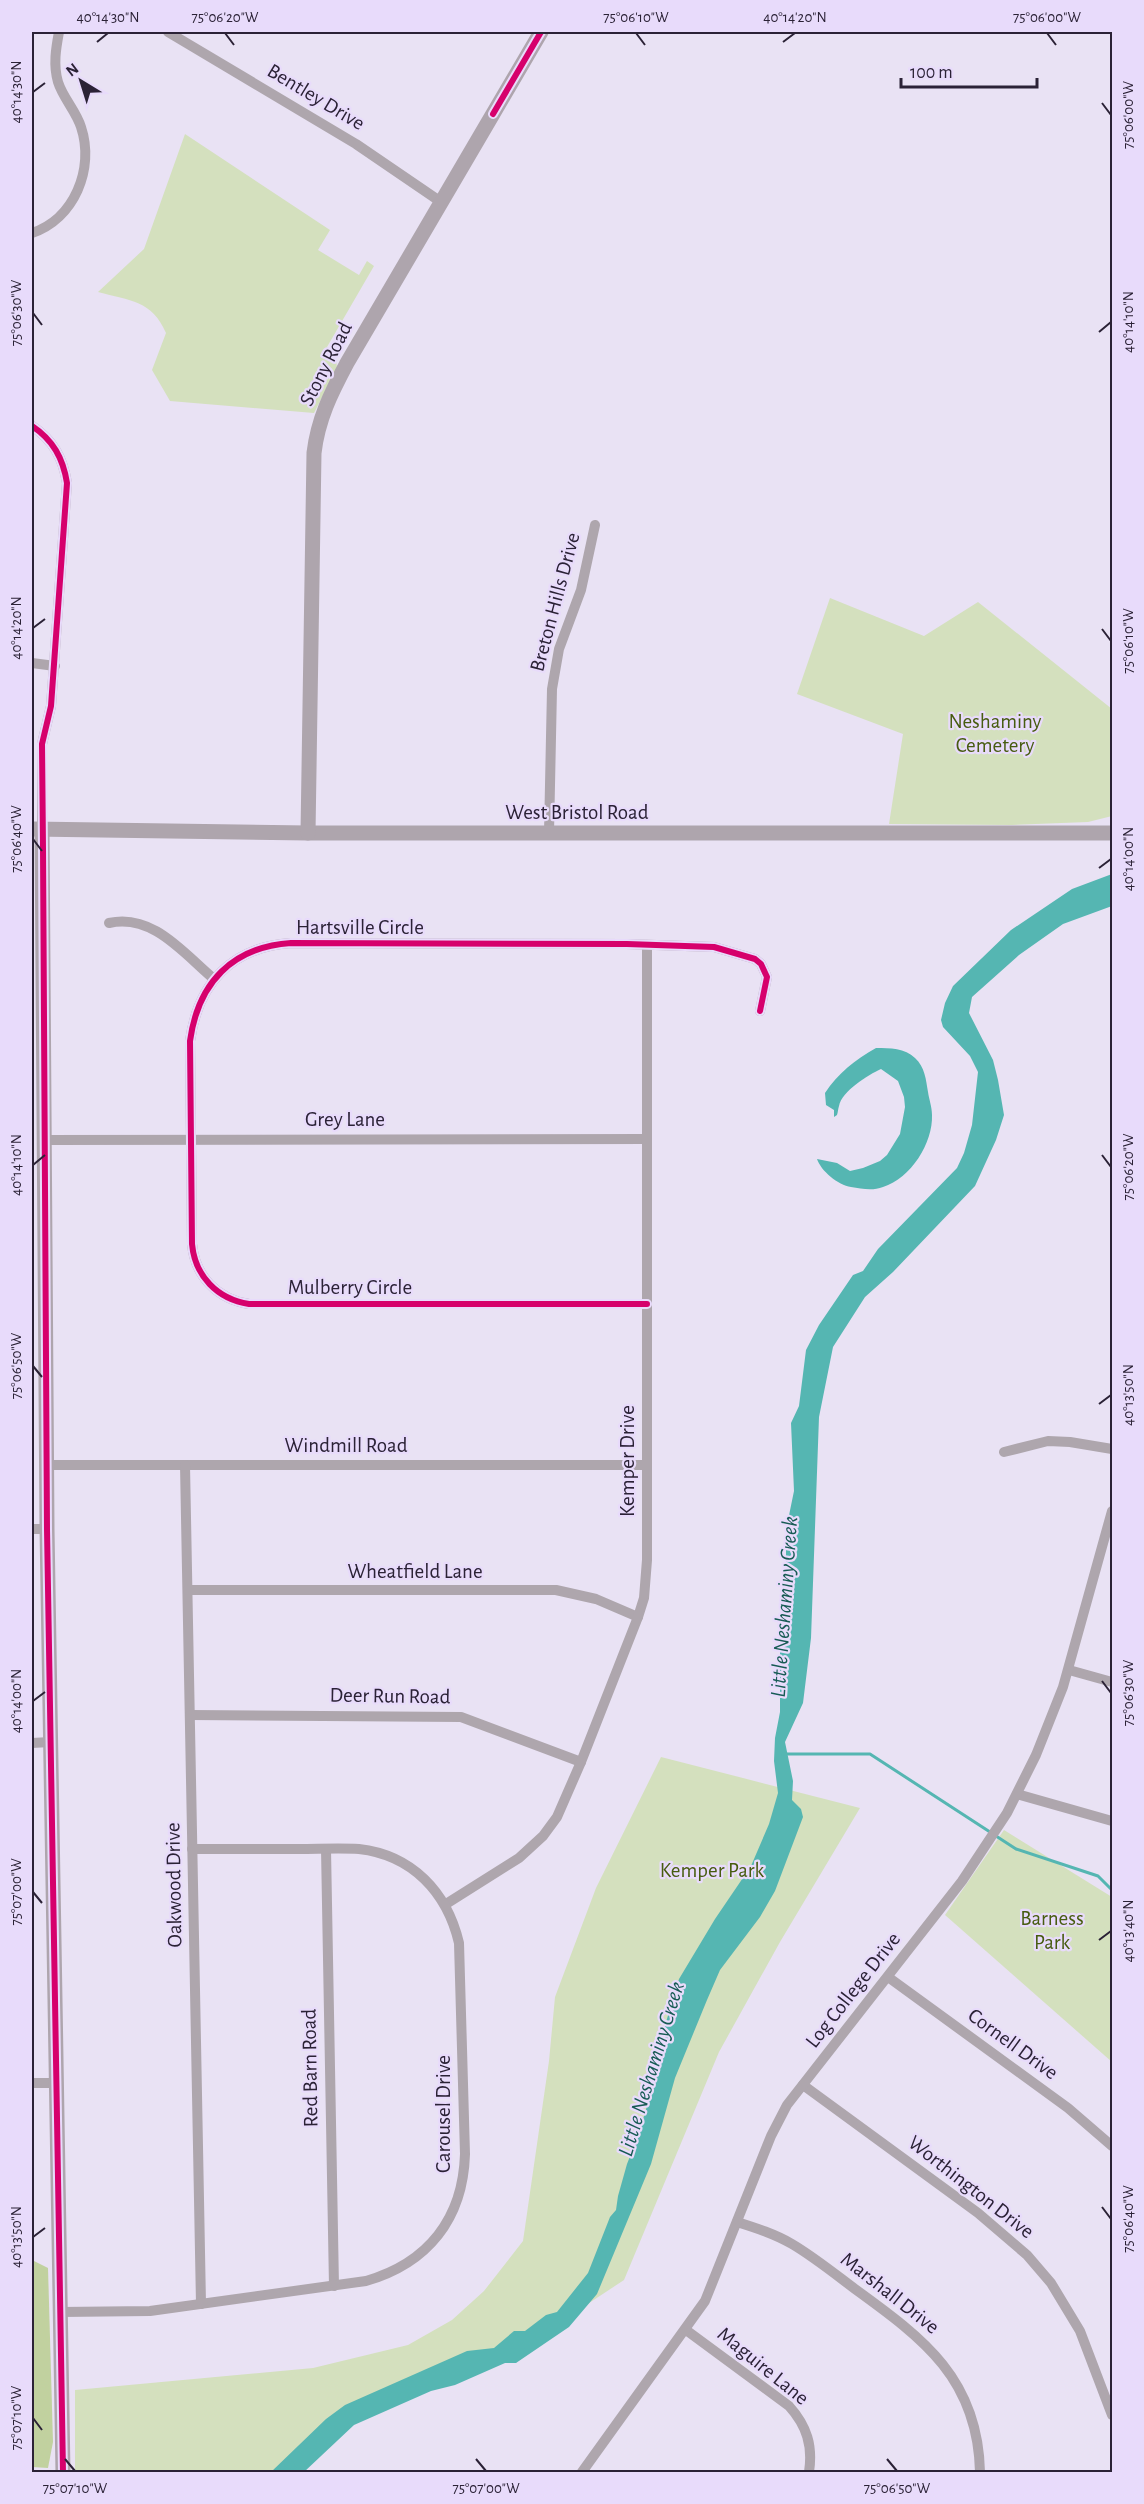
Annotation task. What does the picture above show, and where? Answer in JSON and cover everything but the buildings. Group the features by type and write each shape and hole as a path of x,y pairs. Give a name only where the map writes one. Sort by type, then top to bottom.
{"street":[{"path":"32,233 56,220 71,203 79,188 85,164 81,128 62,91 55,69 59,32"},
{"name":"Bentley Drive","path":"168,32 356,144 441,202"},
{"name":"Stony Road","path":"308,833 314,453 317,428 328,399 541,32"},
{"path":"32,426 57,450 65,468 67,483 55,666 51,706 42,744 37,829 46,1465 39,1529 50,1742 63,2472"},
{"name":"Breton Hills Drive","path":"549,833 554,669 581,590 596,525"},
{"path":"32,663 55,666"},
{"name":"West Bristol Road","path":"37,829 308,833 1113,833"},
{"path":"109,923 127,921 148,925 214,979"},
{"name":"Hartsville Circle","path":"191,1139 190,1041 192,1026 203,994 214,979 242,956 278,944 714,947 755,959 761,964 767,977 760,1011"},
{"name":"Kemper Drive","path":"446,1904 504,1869 534,1846 550,1827 563,1806 638,1617 646,1579 647,945"},
{"name":"Mulberry Circle","path":"191,1139 194,1260 210,1286 228,1298 249,1304 647,1304"},
{"name":"Grey Lane","path":"43,1140 647,1139"},
{"path":"1004,1452 1048,1441 1071,1442 1113,1449"},
{"name":"Windmill Road","path":"46,1465 646,1465"},
{"name":"Oakwood Drive","path":"185,1465 201,2304"},
{"name":"Log College Drive","path":"582,2472 705,2301 773,2130 803,2085 963,1881 1017,1794 1048,1727 1069,1670 1110,1533 1113,1511"},
{"name":"Wheatfield Lane","path":"188,1590 556,1590 596,1599 638,1617"},
{"path":"1069,1670 1113,1682"},
{"name":"Deer Run Road","path":"190,1715 461,1717 581,1762"},
{"path":"32,1743 50,1742"},
{"path":"1017,1794 1113,1821"},
{"name":"Carousel Drive","path":"61,2312 150,2310 373,2279 410,2263 422,2253 442,2231 454,2209 462,2187 465,2154 462,1975 459,1943 446,1904 423,1876 390,1857 358,1849 192,1849"},
{"name":"Red Barn Road","path":"326,1849 334,2286"},
{"name":"Cornell Drive","path":"888,1977 1068,2108 1113,2146"},
{"path":"32,2083 57,2083"},
{"name":"Worthington Drive","path":"803,2085 978,2213 1027,2255 1051,2283 1080,2331 1113,2415"},
{"name":"Marshall Drive","path":"737,2222 773,2235 802,2250 908,2327 930,2348 951,2374 965,2402 974,2427 980,2472"},
{"name":"Maguire Lane","path":"686,2330 789,2406 799,2416 809,2440 811,2460 809,2472"}],"green space":[{"path":"185,134 330,230 318,250 359,275 367,261 374,266 327,347 336,359 337,368 314,413 170,401 152,370 166,333 160,322 147,308 139,304 98,292 144,249"},
{"name":"Neshaminy Cemetery","path":"830,598 924,636 978,602 1112,709 1112,816 1088,822 1012,825 889,824 903,734 797,694"},
{"name":"Kemper Park","path":"661,1757 860,1808 780,1942 719,2052 624,2280 521,2348 344,2426 297,2472 75,2472 75,2390 313,2368 408,2345 452,2320 484,2291 523,2241 549,2061 555,1997 596,1888"},
{"name":"Barness Park","path":"1004,1830 1112,1897 1112,2062 945,1915"}],"shaded area":[{"path":"1112,874 1112,906 1063,924 1019,955 972,997 969,1013 993,1060 1004,1115 996,1140 975,1186 893,1272 865,1297 833,1347 819,1417 811,1638 803,1703 785,1742 793,1781 792,1800 801,1809 803,1817 775,1891 760,1917 720,1970 707,2000 675,2078 651,2164 597,2294 569,2327 516,2363 505,2363 455,2385 431,2391 354,2425 304,2472 271,2472 326,2419 345,2405 467,2351 494,2348 514,2331 525,2331 546,2315 557,2312 588,2273 610,2217 616,2210 627,2164 647,2106 651,2072 679,1979 715,1919 751,1866 769,1824 778,1793 774,1761 775,1738 780,1712 780,1647 786,1641 786,1530 794,1491 791,1423 799,1406 806,1350 819,1325 853,1275 863,1271 878,1249 957,1168 964,1153 972,1125 978,1072 970,1056 943,1027 941,1020 945,1003 953,986 1011,930 1072,889"},
{"path":"876,1048 902,1050 918,1062 926,1078 932,1109 931,1126 924,1148 903,1176 879,1188 855,1188 846,1186 826,1173 817,1159 837,1163 850,1171 880,1161 887,1155 900,1134 905,1107 904,1097 898,1081 881,1069 850,1089 841,1100 837,1115 834,1117 834,1110 826,1105 825,1093 841,1073"},
{"path":"32,2260 48,2268 53,2442 48,2468 32,2467"}],"waterway":[{"path":"783,1754 870,1754 990,1832"},
{"path":"996,1836 1016,1849 1098,1876 1112,1890"}],"cycle path":[{"path":"493,114 541,32"},
{"path":"32,426 46,437 56,450 67,483 51,706 42,744 47,1529 63,2472"},
{"path":"647,1304 249,1304 227,1297 203,1276 194,1256 192,1244 190,1041 194,1020 210,986 235,960 270,946 291,943 627,944 714,947 755,959 761,964 767,977 760,1011"}],"water label":[{"name":"Little Neshaminy Creek","path":"784,1607"},
{"name":"Little Neshaminy Creek","path":"651,2069"}]}
